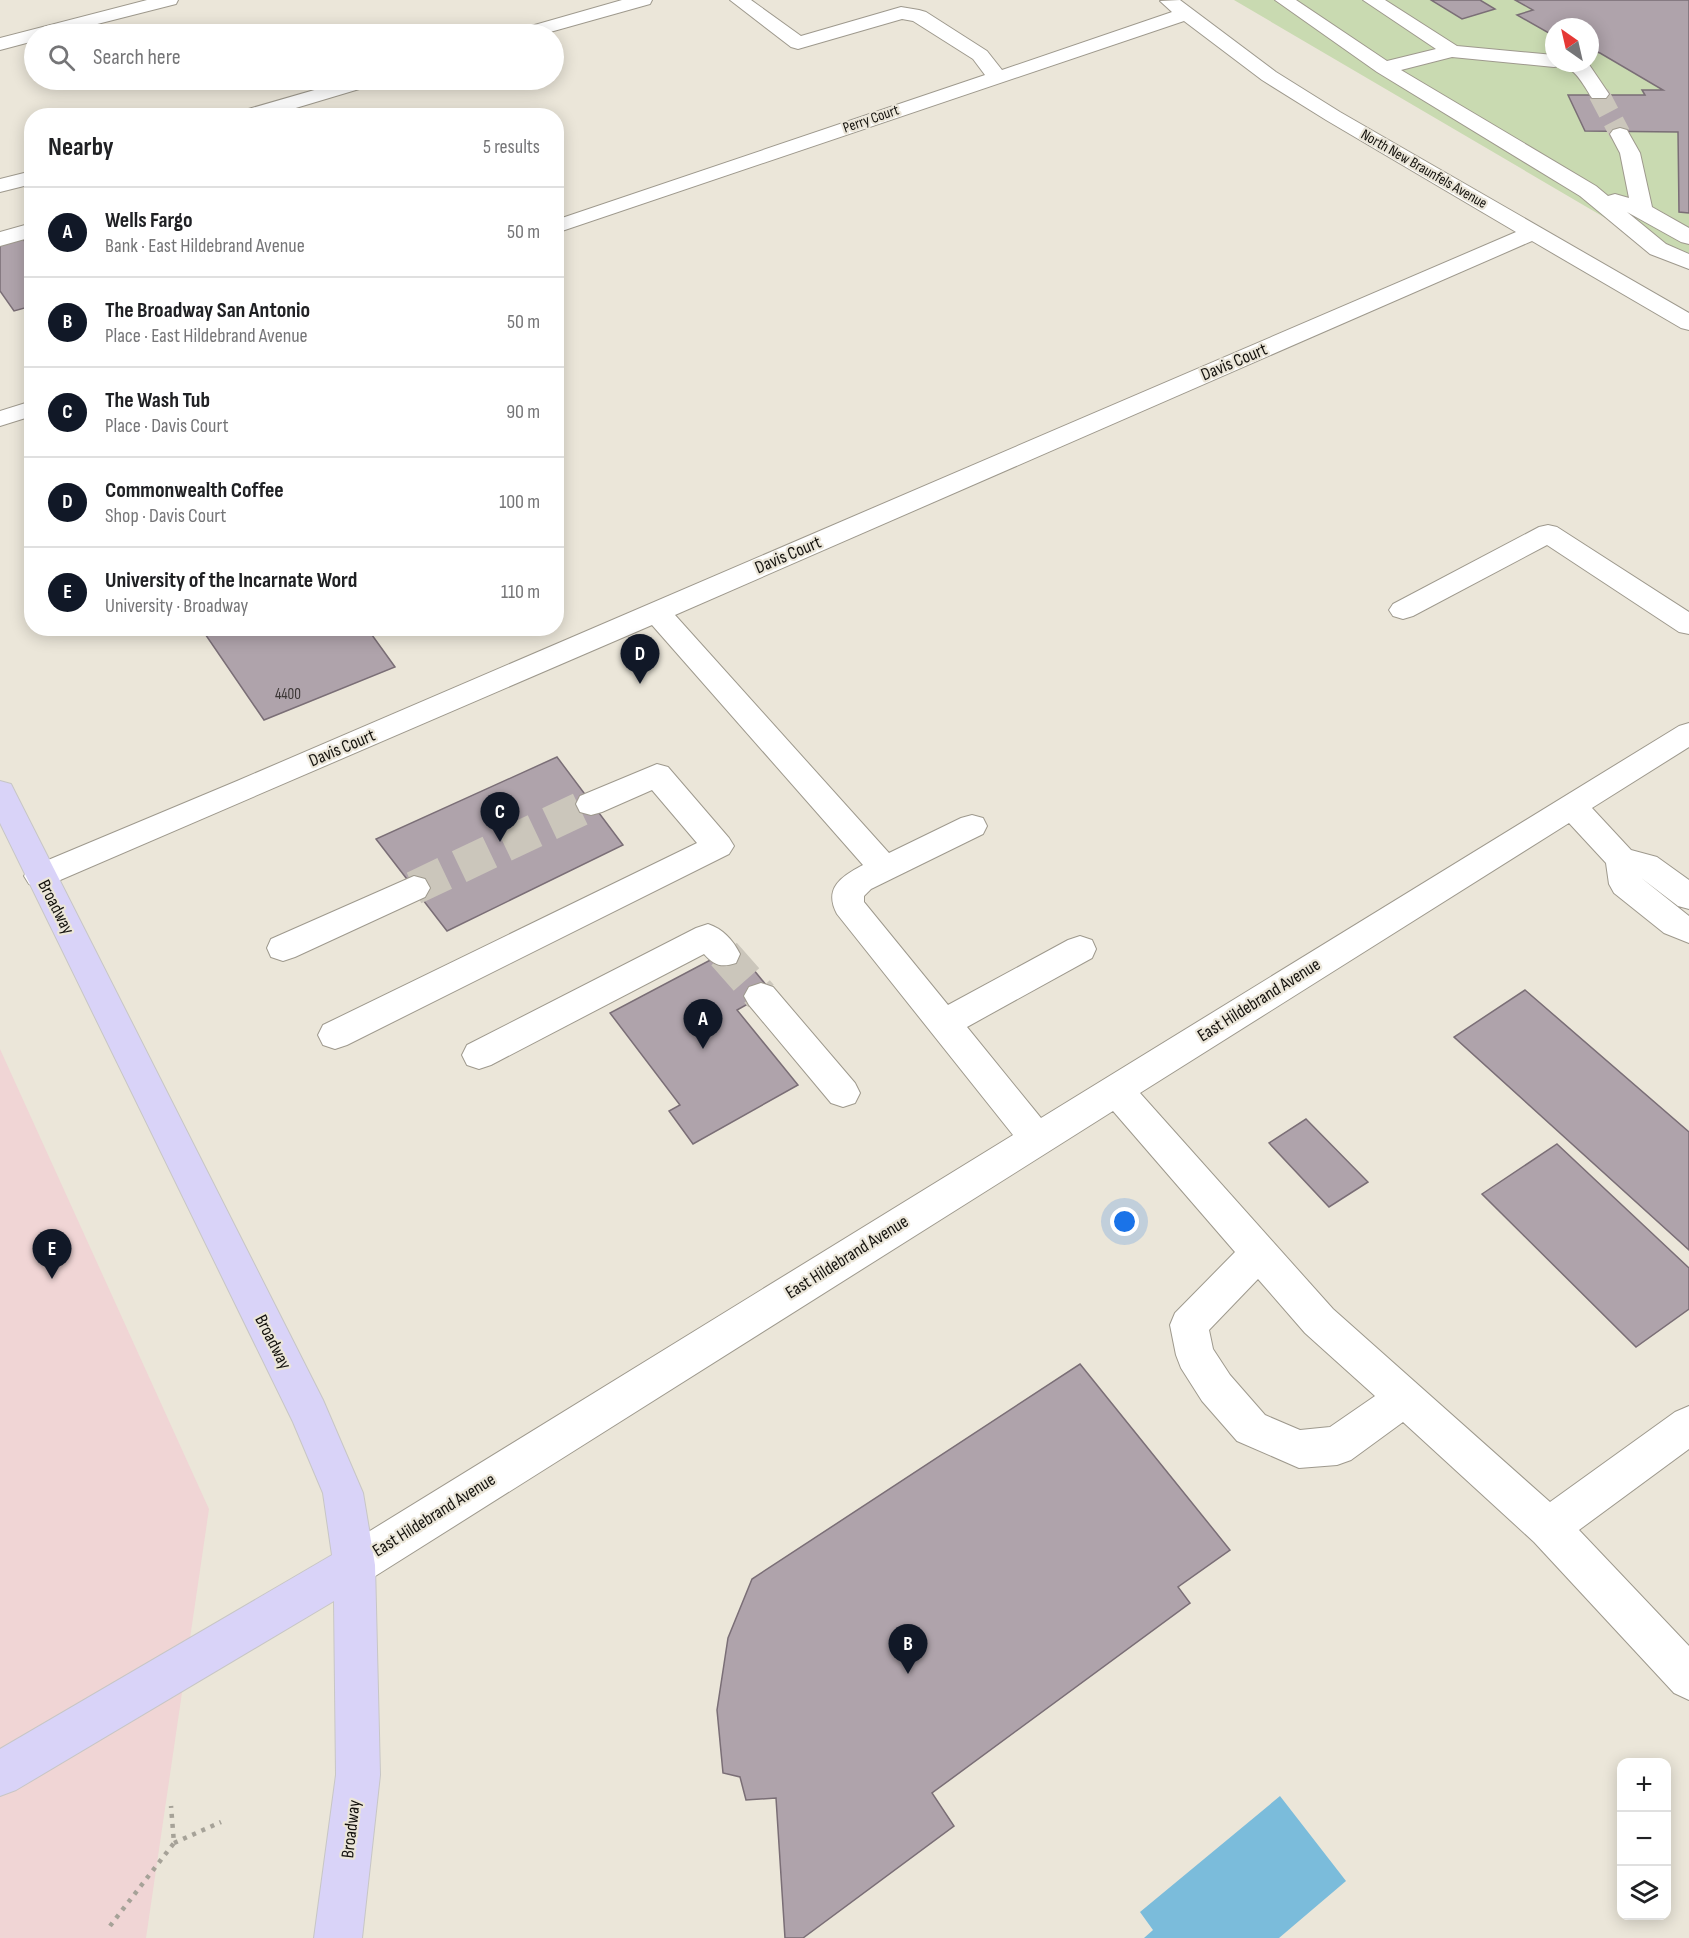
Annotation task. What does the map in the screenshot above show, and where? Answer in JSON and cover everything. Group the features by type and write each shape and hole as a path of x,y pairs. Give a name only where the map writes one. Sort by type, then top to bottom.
{"main road":[{"name":"Broadway","path":"0,792 309,1413 343,1493 354,1565 357,1775 338,1938"},
{"name":"East Hildebrand Avenue","path":"0,1774 354,1565"}],"street":[{"path":"78,24 169,0"},
{"path":"559,24 643,0"},
{"path":"739,0 798,43 901,13 920,16 980,56 997,77"},
{"name":"North New Braunfels Avenue","path":"1168,0 1269,76 1333,116 1689,323"},
{"path":"1284,0 1384,68 1588,191 1658,249 1689,262"},
{"path":"1372,0 1452,51"},
{"name":"Perry Court","path":"564,224 1186,14"},
{"path":"0,44 24,38"},
{"path":"1384,68 1452,51 1545,60"},
{"path":"1584,72 1599,94"},
{"path":"273,108 335,90"},
{"path":"1620,134 1630,153 1642,210"},
{"path":"0,186 24,179"},
{"path":"1588,191 1642,210 1689,237"},
{"path":"0,239 24,232"},
{"name":"Davis Court","path":"40,876 269,780 1534,232"},
{"path":"0,419 24,411"},
{"path":"1403,610 1548,533 1689,625"},
{"path":"656,612 884,868"},
{"name":"East Hildebrand Avenue","path":"354,1565 1689,733"},
{"path":"335,1035 718,846 657,775 591,804"},
{"path":"1571,806 1621,859 1646,865 1689,897"},
{"path":"972,826 860,881 848,892 848,905 1037,1139"},
{"path":"1621,859 1625,884 1676,924 1689,930"},
{"path":"283,948 414,888"},
{"path":"479,1055 708,937 723,954"},
{"path":"943,1024 1080,949"},
{"path":"761,996 843,1093"},
{"path":"1116,1090 1319,1321 1549,1528 1689,1678"},
{"path":"1259,1253 1189,1325 1196,1355 1216,1388 1251,1428 1299,1449 1337,1446 1405,1398"},
{"path":"1549,1528 1689,1425"}],"path":[{"path":"171,1806 174,1843"},
{"path":"110,1926 174,1843 221,1822"}],"shaded area":[{"path":"0,1049 209,1509 146,1938 0,1938"}],"green space":[{"path":"1234,0 1689,0 1689,267"}],"water":[{"path":"1280,1796 1346,1881 1279,1938 1144,1938 1153,1930 1140,1912"}],"building":[{"path":"1431,0 1480,0 1495,9 1462,19"},
{"path":"1515,0 1689,0 1689,213 1679,212 1678,132 1585,131 1568,95 1645,95 1642,90 1663,90 1599,53 1599,18 1545,18 1545,31 1517,15 1533,10"},
{"path":"21,236 24,240 24,308 14,311 0,291 0,242"},
{"path":"206,636 373,636 395,667 264,720"},
{"path":"557,757 623,845 447,931 376,839"},
{"path":"735,947 771,991 737,1010 798,1085 693,1144 669,1111 680,1105 610,1013"},
{"path":"1525,990 1689,1132 1689,1250 1454,1037"},
{"path":"1306,1119 1368,1182 1329,1207 1269,1143"},
{"path":"1557,1144 1689,1268 1689,1309 1636,1347 1482,1194"},
{"path":"1080,1364 1230,1550 1178,1587 1190,1603 932,1793 954,1826 803,1938 785,1938 776,1798 746,1800 740,1777 723,1773 717,1710 728,1638 752,1579"}],"tunnel":[{"path":"1599,94 1620,134"},
{"path":"414,888 591,804"},
{"path":"724,954 761,996"}],"place":[{"name":"Commonwealth Coffee","path":"640,684"},
{"name":"The Wash Tub","path":"500,842"},
{"name":"Wells Fargo","path":"703,1049"},
{"name":"University of the Incarnate Word","path":"52,1279"},
{"name":"The Broadway San Antonio","path":"908,1674"}]}
